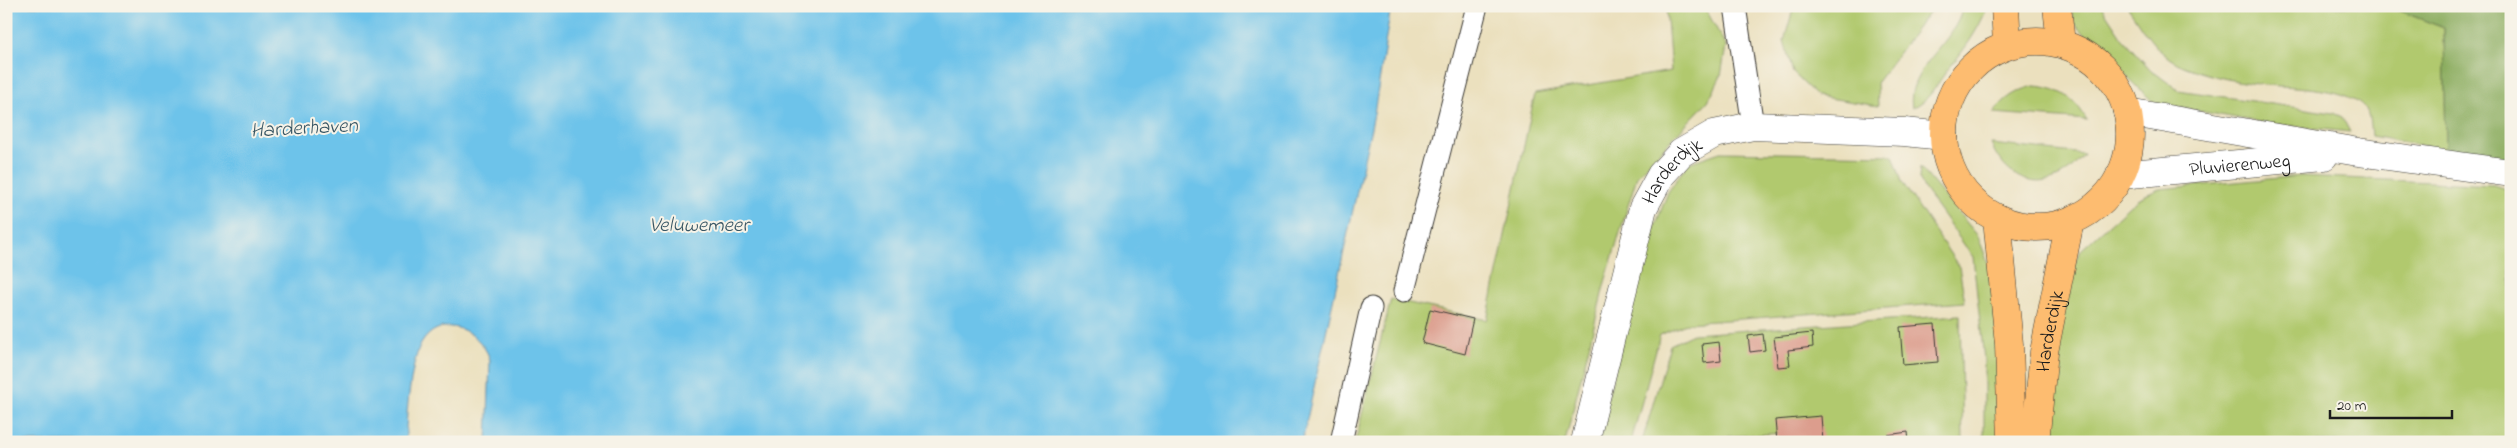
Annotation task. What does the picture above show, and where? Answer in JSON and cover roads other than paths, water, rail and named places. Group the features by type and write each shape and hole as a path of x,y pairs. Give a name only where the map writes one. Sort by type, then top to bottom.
{"main road":[{"path":"2005,6 2007,46"},
{"path":"2057,6 2061,44"},
{"path":"2038,40 2061,44 2080,51 2094,60 2115,83 2127,112 2130,141 2126,159 2120,175 2109,193 2089,210 2070,221 2049,226 2013,224 1982,210 1960,186 1951,172 1944,136 1950,99 1960,81 1974,65 1991,52 2007,46 2038,40"},
{"name":"Harderdijk","path":"1997,218 2009,344 2012,442"},
{"name":"Harderdijk","path":"2035,442 2044,352 2070,221"}],"street":[{"name":"Pluvierenweg","path":"2127,112 2358,152 2511,173"},
{"name":"Harderdijk","path":"1585,442 1643,208 1661,175 1681,153 1714,134 1753,126 1904,132 1944,136"},
{"name":"Pluvierenweg","path":"2120,175 2358,152"}],"lane":[{"path":"1404,291 1477,6"},
{"path":"1735,6 1753,126"},
{"path":"1341,442 1371,308"}],"water":[{"name":"Veluwemeer","path":"6,6 1391,6 1374,114 1302,442 487,442 490,360 486,350 471,334 451,327 431,332 419,349 412,374 406,442 6,442"}],"water label":[{"name":"Harderhaven","path":"304,127"}]}
